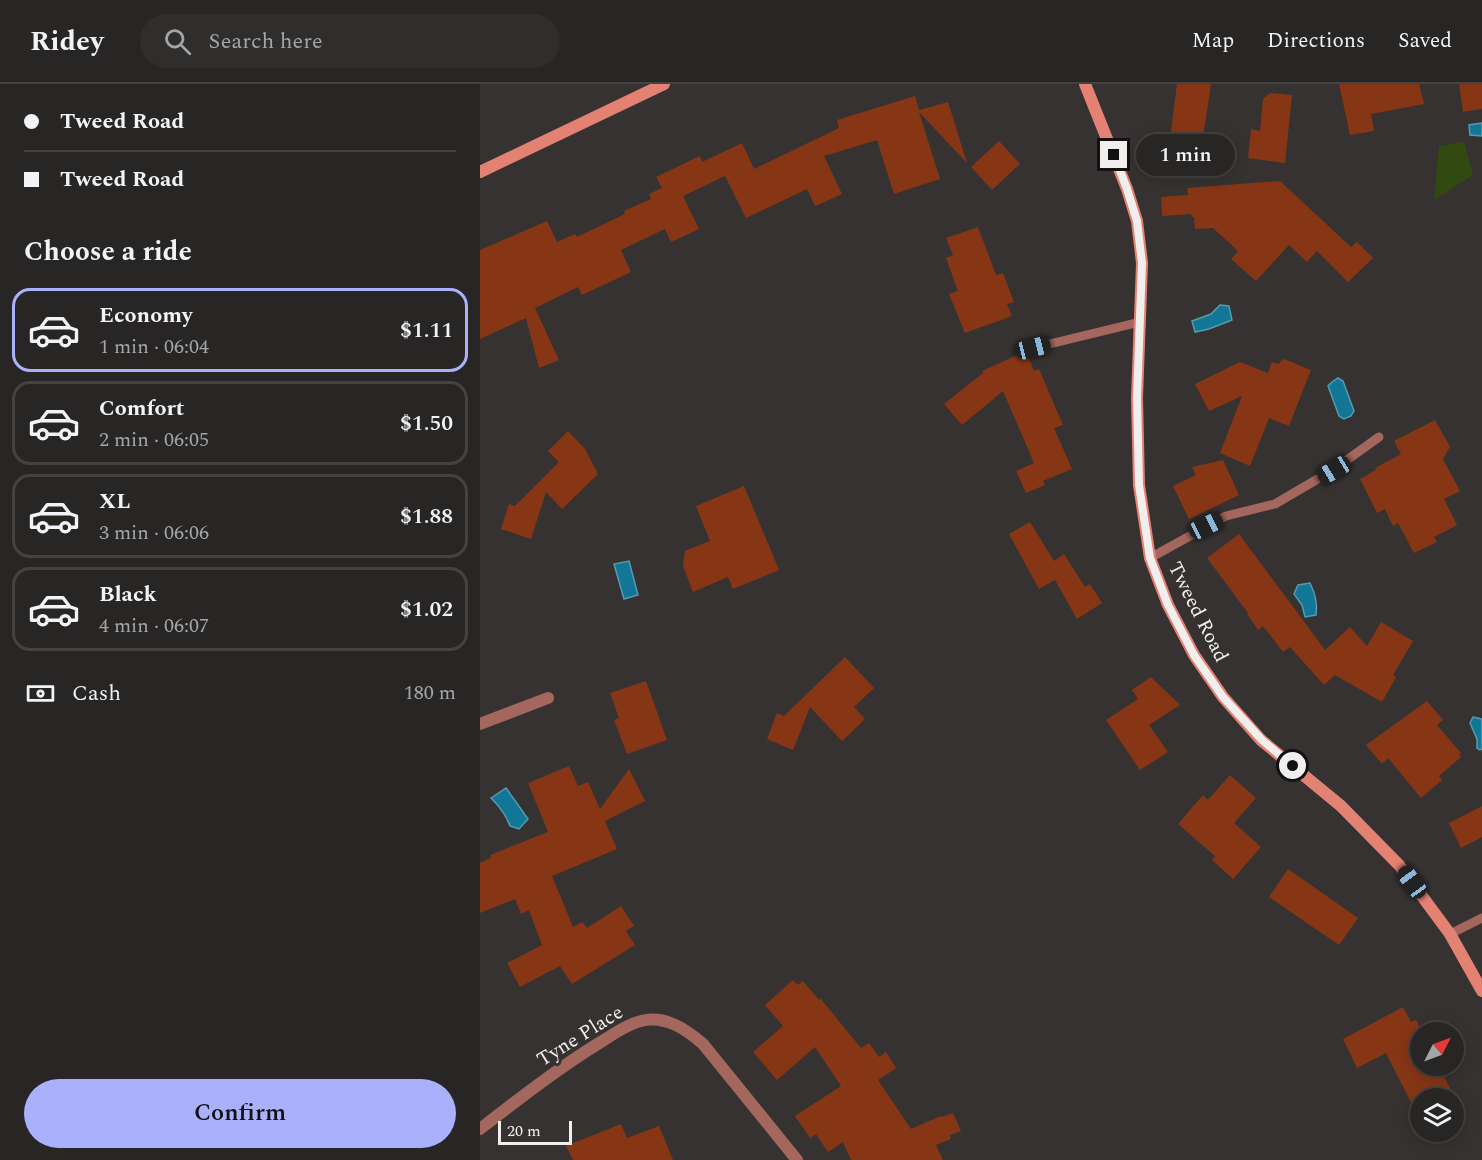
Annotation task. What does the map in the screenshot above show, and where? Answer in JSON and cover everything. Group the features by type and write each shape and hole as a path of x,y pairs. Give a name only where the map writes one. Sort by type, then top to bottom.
{"street":[{"path":"480,171 664,84"},
{"name":"Tweed Road","path":"1085,84 1127,189 1137,221 1142,263 1137,398 1139,485 1150,558 1168,605 1194,655 1223,697 1262,740 1341,806 1399,865 1450,934 1482,991"},
{"path":"480,724 548,698"},
{"name":"Tyne Place","path":"480,1129 588,1049 621,1029 641,1021 667,1021 691,1034 703,1044 797,1160"}],"lane":[{"path":"1033,348 1140,322"},
{"path":"1150,558 1226,516 1275,504 1334,470 1379,436"},
{"path":"1450,934 1482,918"}],"green space":[{"path":"1464,142 1473,175 1434,200 1439,146"}],"water":[{"path":"1482,123 1482,136 1470,135 1469,125"},
{"path":"1220,305 1229,306 1232,320 1195,332 1192,321 1211,314"},
{"path":"1338,378 1343,381 1354,411 1351,416 1344,419 1339,416 1328,386"},
{"path":"629,561 638,595 624,599 614,564"},
{"path":"1310,583 1316,598 1316,615 1305,617 1302,605 1294,594 1298,585"},
{"path":"1473,717 1482,719 1482,749 1480,750 1477,748 1477,739 1470,723"},
{"path":"506,788 528,819 519,829 510,826 502,810 491,798"}],"building":[{"path":"1177,84 1211,84 1201,151 1177,147 1177,140 1170,139"},
{"path":"1339,84 1419,84 1424,104 1371,114 1374,131 1350,135"},
{"path":"1459,84 1482,84 1482,109 1463,112"},
{"path":"1270,93 1292,95 1285,163 1248,158 1251,129 1260,131 1263,99"},
{"path":"915,96 919,110 948,102 967,163 919,112 940,179 894,194 877,140 824,156 842,194 815,206 807,189 746,218 725,176 683,196 699,229 671,242 665,229 621,250 631,272 582,295 578,287 535,308 559,360 539,368 526,318 480,339 480,250 547,221 557,242 575,234 577,237 651,199 649,194 662,188 656,177 700,156 702,162 742,143 754,169 839,128 837,120"},
{"path":"999,141 1020,164 992,190 971,167"},
{"path":"1280,181 1351,247 1357,242 1373,258 1348,282 1317,251 1307,262 1289,245 1256,281 1231,259 1238,251 1213,228 1195,229 1194,217 1191,214 1162,216 1161,197 1188,195 1187,188"},
{"path":"978,227 996,275 1003,273 1014,302 1007,304 1012,316 965,333 949,294 958,291 946,258 953,255 946,238"},
{"path":"1026,351 1034,371 1039,369 1063,425 1054,428 1072,469 1043,481 1045,485 1026,493 1016,471 1034,463 1003,391 962,425 944,404 983,373 982,371"},
{"path":"1284,359 1311,370 1289,426 1269,418 1250,466 1220,453 1242,396 1209,411 1195,384 1240,362 1268,373 1272,362 1278,364"},
{"path":"1435,420 1450,447 1443,459 1460,491 1444,499 1457,525 1434,537 1437,542 1414,553 1398,523 1393,526 1385,509 1377,513 1360,479 1401,454 1394,441"},
{"path":"568,431 585,449 598,474 562,509 546,492 531,539 501,529 509,504 515,506 559,462 548,451"},
{"path":"1223,460 1239,495 1189,519 1173,486 1196,475 1192,467"},
{"path":"744,486 779,570 733,589 728,577 693,592 683,566 685,551 710,541 696,506"},
{"path":"1030,522 1054,561 1064,554 1085,587 1090,584 1102,603 1077,619 1055,580 1039,589 1009,534"},
{"path":"1239,534 1325,650 1350,627 1367,646 1381,622 1413,641 1393,675 1396,677 1382,702 1335,675 1324,685 1290,647 1283,652 1263,626 1258,630 1207,558"},
{"path":"845,657 874,688 854,707 865,719 842,741 810,707 793,750 767,739 777,713 784,716"},
{"path":"1151,677 1180,705 1149,725 1168,752 1140,770 1106,720 1138,699 1132,690"},
{"path":"646,681 667,740 627,754 614,720 619,718 610,693"},
{"path":"1427,701 1443,720 1437,725 1461,753 1459,755 1461,757 1439,776 1442,780 1421,798 1388,758 1382,764 1366,745"},
{"path":"569,766 578,786 588,782 600,809 629,769 645,801 605,821 617,849 552,876 573,927 582,922 587,928 621,906 634,926 626,931 635,945 572,984 560,966 520,987 507,963 542,945 529,910 521,914 515,899 480,913 480,863 491,858 490,855 548,832 528,783"},
{"path":"1230,775 1256,798 1234,823 1261,847 1233,879 1212,860 1215,856 1178,824 1203,795 1208,800"},
{"path":"1482,806 1482,837 1461,848 1449,823"},
{"path":"1288,869 1358,918 1339,945 1269,897"},
{"path":"793,980 798,985 803,981 819,1000 820,998 861,1048 869,1043 879,1057 886,1052 896,1068 878,1080 911,1129 953,1113 961,1131 950,1135 951,1139 936,1145 943,1160 851,1160 843,1142 828,1152 816,1134 810,1138 795,1116 841,1086 815,1047 777,1080 753,1052 783,1026 765,1005"},
{"path":"1403,1007 1411,1022 1410,1076 1444,1076 1450,1088 1410,1088 1410,1100 1386,1053 1357,1068 1343,1039"},
{"path":"621,1124 627,1138 659,1126 673,1160 573,1160 566,1146"}],"route":[{"path":"1114,155 1137,221 1142,263 1137,398 1139,485 1150,558 1168,605 1194,655 1223,697 1262,740 1293,766"}]}
